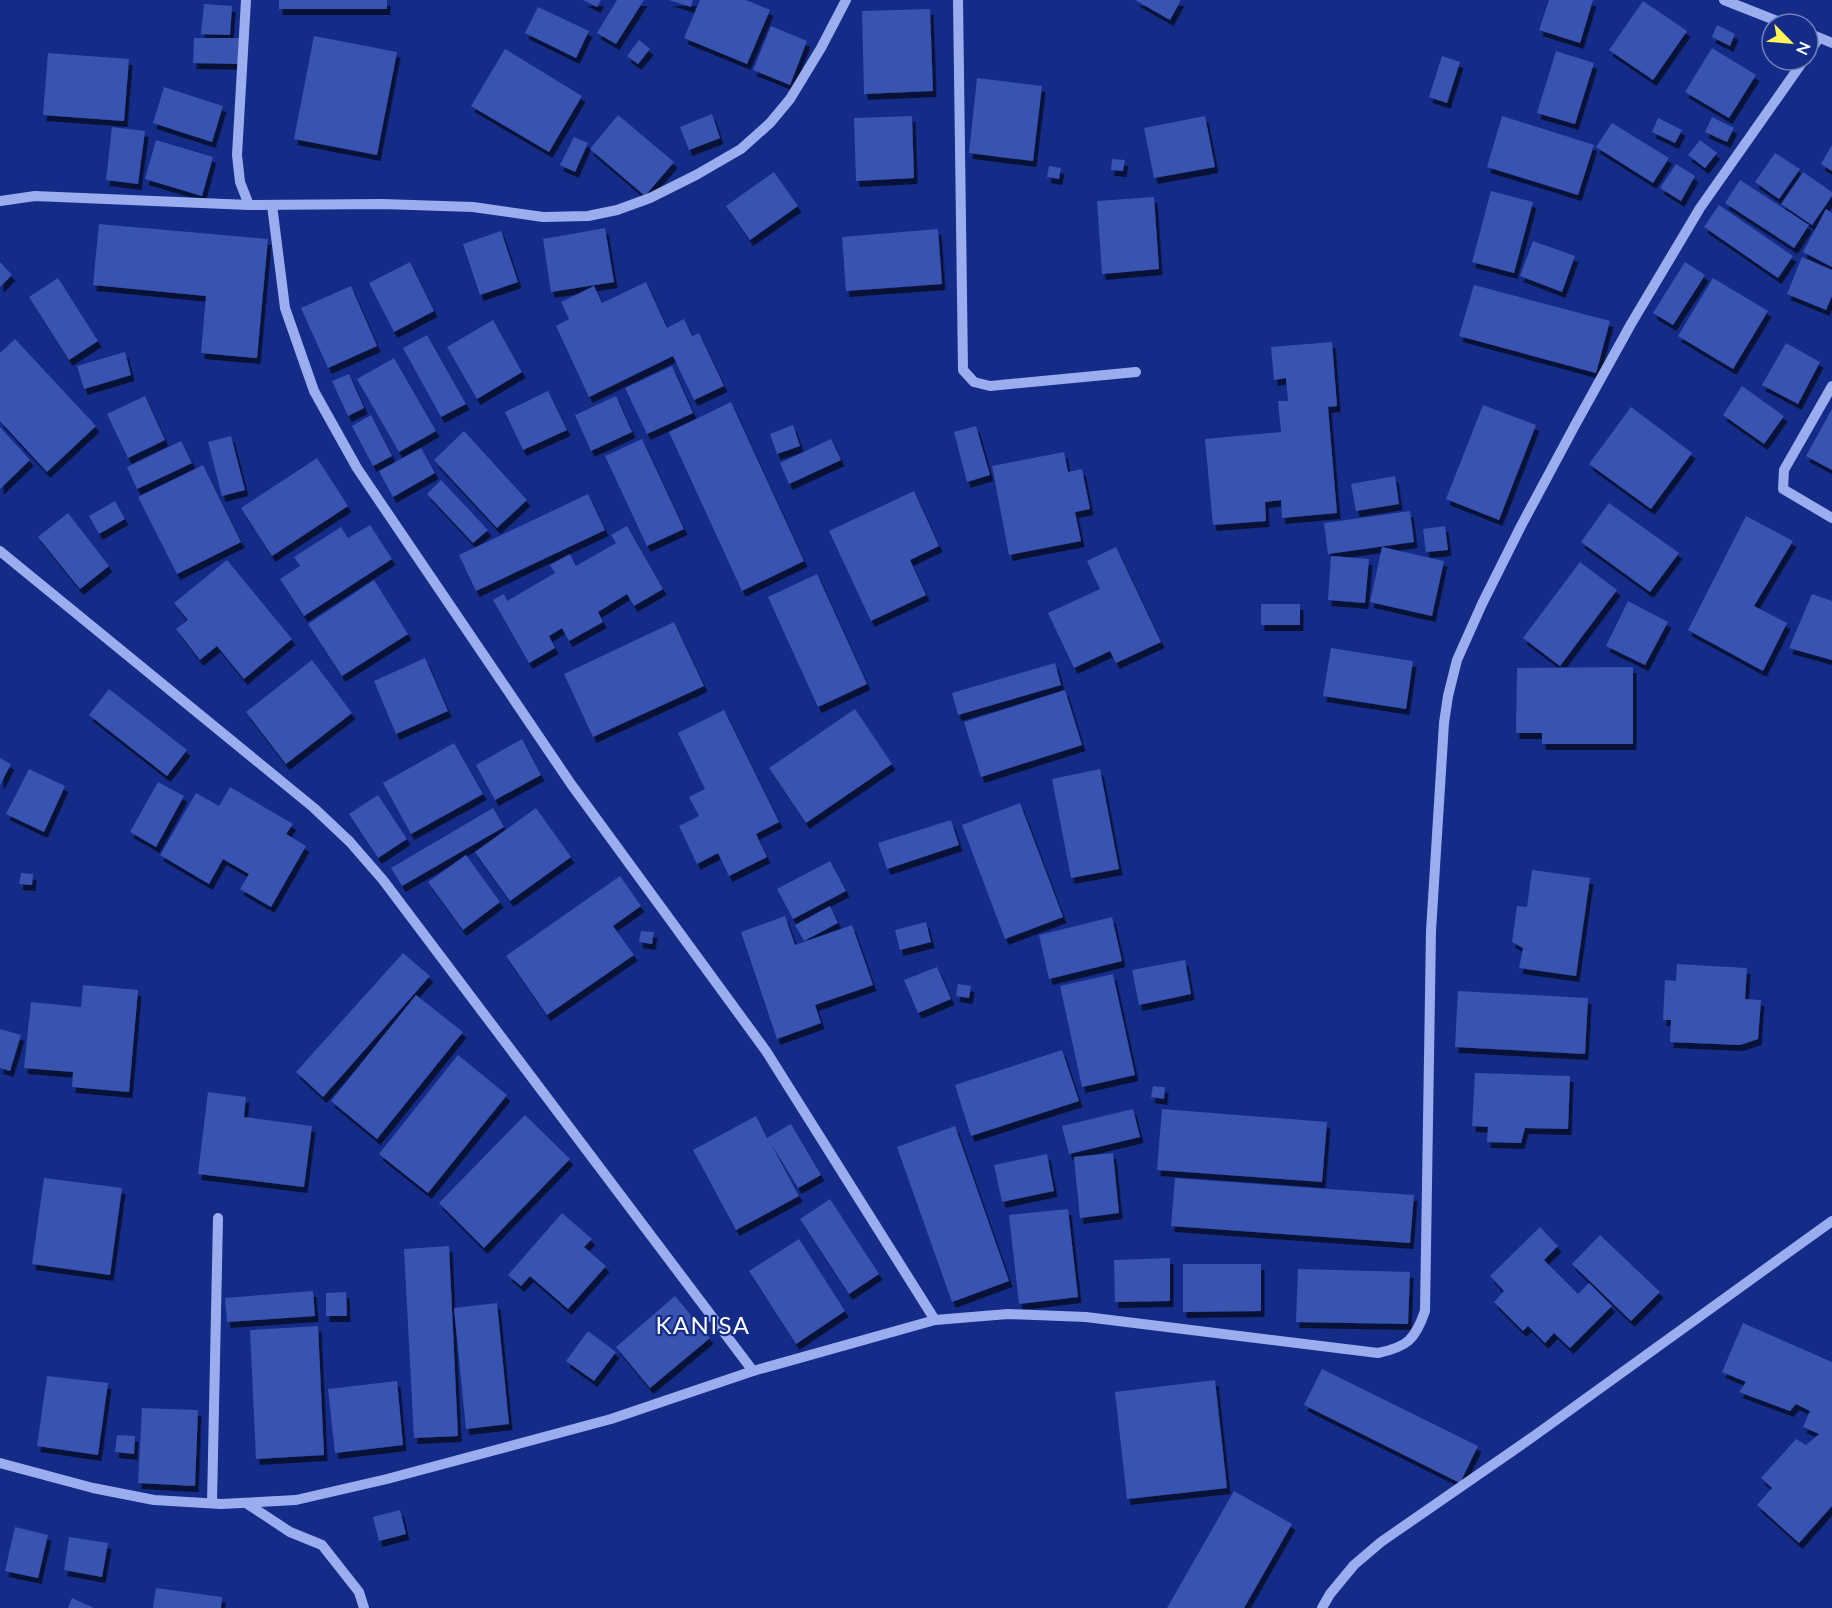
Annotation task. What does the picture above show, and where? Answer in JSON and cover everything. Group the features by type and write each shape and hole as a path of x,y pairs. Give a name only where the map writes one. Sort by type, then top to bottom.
{"street":[{"path":"246,0 237,155 240,182 249,205"},
{"path":"0,201 35,196 249,205 461,206 543,216 588,216 617,210 650,198 741,149 770,123 790,99 821,48 846,0"},
{"path":"958,0 963,370 974,382 990,386 1136,372"},
{"path":"1724,0 1760,14"},
{"path":"0,1463 93,1488 154,1500 246,1503 296,1500 387,1479 611,1419 753,1371 864,1338 935,1320 1008,1314 1086,1317 1378,1353 1397,1350 1409,1341 1419,1329 1425,1311 1431,931 1444,723 1457,660 1521,526 1631,324 1700,208 1796,72"},
{"path":"272,205 285,308 314,391 357,468 571,784 766,1051 935,1320"},
{"path":"1832,386 1784,470 1783,489 1832,518"},
{"path":"0,551 314,808 350,842 383,880 484,1011 753,1371"},
{"path":"212,1503 218,1218"},
{"path":"1322,1608 1353,1565 1381,1542 1534,1436 1832,1221"},
{"path":"246,1503 290,1532 322,1545 359,1592 364,1608"}],"building":[{"path":"279,0 387,0 387,9 279,9"},
{"path":"583,0 601,0 597,7"},
{"path":"617,0 644,0 616,44 597,33"},
{"path":"669,0 693,0 691,7"},
{"path":"700,0 746,0 770,10 747,64 684,38"},
{"path":"1135,0 1181,0 1170,20"},
{"path":"1549,0 1593,0 1580,43 1539,30"},
{"path":"1643,1 1687,31 1653,80 1609,50"},
{"path":"204,4 232,6 230,35 201,34"},
{"path":"538,7 589,31 576,58 525,33"},
{"path":"930,9 933,91 864,94 862,11"},
{"path":"1717,25 1735,34 1730,46 1712,37"},
{"path":"771,26 807,41 790,85 753,70"},
{"path":"314,36 397,52 377,155 294,139"},
{"path":"194,38 239,38 239,64 193,63"},
{"path":"639,40 650,49 638,64 627,56"},
{"path":"1712,48 1756,75 1729,118 1685,92"},
{"path":"505,49 582,96 549,152 471,106"},
{"path":"1556,51 1594,63 1575,124 1537,113"},
{"path":"48,53 129,59 124,121 43,115"},
{"path":"1442,56 1460,62 1447,103 1429,97"},
{"path":"977,78 1042,86 1033,161 969,153"},
{"path":"164,87 223,106 212,142 153,123"},
{"path":"712,114 720,138 689,150 680,127"},
{"path":"618,115 674,162 645,196 590,149"},
{"path":"912,116 914,178 856,181 854,118"},
{"path":"1205,116 1215,167 1154,178 1144,128"},
{"path":"1502,116 1594,145 1578,195 1487,167"},
{"path":"1712,117 1734,128 1727,142 1705,132"},
{"path":"1658,118 1682,130 1675,143 1652,132"},
{"path":"1612,123 1669,158 1653,183 1596,147"},
{"path":"112,127 145,131 138,184 106,180"},
{"path":"574,137 588,143 575,172 560,165"},
{"path":"156,140 213,157 202,196 145,179"},
{"path":"1700,140 1717,153 1705,168 1688,155"},
{"path":"1832,145 1832,171 1821,164"},
{"path":"1775,153 1800,169 1779,199 1755,182"},
{"path":"1112,159 1125,160 1123,171 1111,170"},
{"path":"1676,164 1695,176 1681,201 1660,188"},
{"path":"1049,166 1061,168 1059,179 1047,177"},
{"path":"774,172 798,206 750,240 726,206"},
{"path":"1803,172 1832,192 1832,196 1812,225 1781,204"},
{"path":"1740,180 1809,225 1794,248 1725,203"},
{"path":"1491,191 1533,202 1514,273 1472,262"},
{"path":"1154,197 1159,269 1102,274 1097,201"},
{"path":"1719,205 1793,256 1778,278 1704,227"},
{"path":"1826,209 1832,213 1832,267 1803,252"},
{"path":"99,224 268,239 257,358 201,353 206,296 93,285"},
{"path":"605,228 614,282 551,292 543,239"},
{"path":"938,229 942,284 846,291 842,237"},
{"path":"501,231 518,282 480,295 463,244"},
{"path":"1533,241 1575,256 1562,292 1520,276"},
{"path":"1802,257 1832,270 1832,296 1826,310 1787,294"},
{"path":"0,262 12,275 0,287"},
{"path":"410,262 434,311 394,332 369,283"},
{"path":"1685,262 1705,275 1673,325 1653,313"},
{"path":"58,278 98,341 69,360 29,297"},
{"path":"1713,278 1768,311 1733,369 1678,336"},
{"path":"646,282 667,328 684,319 692,336 699,333 724,386 694,400 673,356 589,397 556,326 569,319 561,302 594,286 602,303"},
{"path":"1474,285 1610,321 1596,373 1459,336"},
{"path":"351,286 377,346 328,368 301,308"},
{"path":"493,320 522,372 477,399 447,347"},
{"path":"427,335 466,404 441,417 403,348"},
{"path":"15,339 96,426 47,472 0,421 0,353"},
{"path":"1332,342 1337,406 1328,407 1337,513 1282,518 1281,500 1265,502 1266,521 1213,525 1205,439 1281,432 1278,401 1288,401 1286,378 1274,380 1271,347"},
{"path":"1786,343 1820,362 1798,404 1762,385"},
{"path":"125,352 131,375 84,389 77,366"},
{"path":"394,358 436,431 399,452 357,379"},
{"path":"672,366 693,413 647,434 625,388"},
{"path":"349,374 364,408 348,416 332,381"},
{"path":"1742,386 1784,416 1764,444 1723,415"},
{"path":"548,391 567,430 523,450 505,412"},
{"path":"145,396 165,440 128,458 107,414"},
{"path":"616,396 632,432 591,451 575,415"},
{"path":"731,402 804,561 742,591 669,432"},
{"path":"1483,405 1536,425 1499,520 1446,499"},
{"path":"1631,407 1692,453 1651,509 1589,464"},
{"path":"1832,409 1832,470 1806,456"},
{"path":"371,415 392,456 373,466 352,426"},
{"path":"793,425 800,446 777,454 770,434"},
{"path":"976,426 990,475 967,482 954,432"},
{"path":"0,427 30,460 0,489"},
{"path":"464,431 527,500 497,528 434,460"},
{"path":"231,436 245,490 222,496 208,442"},
{"path":"642,439 684,529 647,546 605,456"},
{"path":"831,439 841,460 789,484 780,463"},
{"path":"181,441 192,463 137,489 127,467"},
{"path":"421,448 435,473 393,497 379,471"},
{"path":"1064,452 1068,472 1082,469 1090,509 1075,512 1081,541 1009,555 992,466"},
{"path":"317,458 348,506 272,556 241,508"},
{"path":"203,465 241,542 177,574 138,497"},
{"path":"1395,476 1399,504 1356,511 1351,484"},
{"path":"441,480 488,530 473,543 427,494"},
{"path":"914,491 939,546 910,560 926,595 871,621 829,531"},
{"path":"588,494 605,530 476,591 459,555"},
{"path":"115,501 125,519 99,534 89,516"},
{"path":"1609,503 1679,553 1650,592 1581,542"},
{"path":"1410,511 1414,542 1328,554 1324,523"},
{"path":"68,513 109,566 80,589 38,537"},
{"path":"1746,516 1793,541 1754,606 1787,623 1763,671 1688,630"},
{"path":"370,525 392,559 304,616 280,579 300,566 294,557 341,527 348,538"},
{"path":"627,526 663,589 634,606 627,594 598,612 603,622 569,641 562,628 549,636 555,648 529,663 493,600 504,594 507,601 555,573 550,565 570,554 576,566 616,543 611,535"},
{"path":"1445,526 1448,550 1426,552 1423,529"},
{"path":"1116,547 1161,642 1116,663 1110,651 1074,668 1048,613 1100,589 1087,561"},
{"path":"1382,547 1444,561 1432,616 1370,602"},
{"path":"1331,556 1369,559 1365,603 1328,600"},
{"path":"227,560 292,639 244,679 217,646 200,660 176,629 188,620 174,603"},
{"path":"1580,562 1617,590 1560,666 1523,638"},
{"path":"817,574 867,684 818,707 768,597"},
{"path":"374,580 408,634 342,676 308,624"},
{"path":"1812,594 1832,601 1832,660 1789,648"},
{"path":"1628,601 1668,622 1645,665 1606,646"},
{"path":"1261,604 1300,604 1300,625 1261,625"},
{"path":"674,622 704,686 593,737 564,674"},
{"path":"1331,648 1413,661 1406,709 1323,696"},
{"path":"425,658 448,711 396,734 374,681"},
{"path":"312,660 352,713 286,764 246,712"},
{"path":"1055,663 1061,685 958,715 952,693"},
{"path":"1633,667 1633,744 1542,744 1542,733 1516,733 1517,668"},
{"path":"109,689 187,750 167,776 89,715"},
{"path":"1065,690 1082,745 981,777 964,722"},
{"path":"855,709 892,764 806,823 769,768"},
{"path":"724,710 779,822 756,834 767,857 729,876 718,853 697,864 679,826 699,816 689,797 705,789 678,733"},
{"path":"522,739 541,775 495,800 476,765"},
{"path":"454,743 483,794 411,834 383,783"},
{"path":"0,758 11,764 0,785"},
{"path":"29,769 65,786 44,832 6,814"},
{"path":"1100,769 1119,869 1071,878 1052,779"},
{"path":"158,782 184,796 156,847 130,832"},
{"path":"230,787 293,824 286,834 306,846 271,907 240,889 249,874 223,859 209,884 160,855 196,793 219,806"},
{"path":"378,795 407,839 378,858 349,814"},
{"path":"1020,803 1063,917 1005,939 962,825"},
{"path":"493,808 504,827 402,886 391,868"},
{"path":"536,808 571,857 510,901 475,852"},
{"path":"951,820 959,845 887,869 878,843"},
{"path":"466,855 500,902 463,930 428,882"},
{"path":"830,861 846,891 793,919 777,889"},
{"path":"1532,870 1590,878 1576,976 1519,968 1523,948 1512,942 1517,906 1527,907"},
{"path":"21,873 33,874 32,885 19,884"},
{"path":"620,876 641,906 613,926 634,955 547,1015 506,956"},
{"path":"830,906 838,923 804,941 795,925"},
{"path":"785,916 795,945 852,925 873,985 815,1005 821,1023 777,1039 741,932"},
{"path":"1112,917 1122,961 1049,979 1039,935"},
{"path":"926,922 931,942 900,950 895,930"},
{"path":"641,931 654,932 652,944 639,942"},
{"path":"403,953 430,976 323,1097 296,1072"},
{"path":"1185,960 1191,994 1139,1005 1132,970"},
{"path":"1677,964 1747,968 1745,999 1761,1000 1758,1039 1740,1045 1670,1042 1671,1020 1663,1020 1665,980 1676,981"},
{"path":"937,967 951,999 918,1013 904,980"},
{"path":"1113,974 1135,1075 1082,1087 1060,986"},
{"path":"958,984 971,986 969,998 956,996"},
{"path":"83,985 138,990 129,1092 72,1087 73,1072 24,1068 31,1002 81,1007"},
{"path":"1458,991 1588,998 1585,1054 1455,1047"},
{"path":"416,995 463,1032 377,1139 331,1101"},
{"path":"0,1029 21,1035 10,1071 0,1068"},
{"path":"1062,1050 1079,1101 971,1136 955,1085"},
{"path":"458,1055 507,1095 428,1193 379,1154"},
{"path":"1475,1073 1570,1076 1568,1129 1525,1128 1521,1143 1487,1142 1488,1127 1472,1126"},
{"path":"1153,1086 1165,1087 1164,1099 1151,1097"},
{"path":"208,1092 246,1097 244,1117 312,1126 304,1187 198,1174"},
{"path":"1133,1109 1140,1137 1069,1154 1062,1126"},
{"path":"1162,1109 1327,1122 1322,1182 1157,1170"},
{"path":"525,1115 570,1159 484,1248 439,1203"},
{"path":"756,1116 767,1138 791,1124 821,1175 798,1188 770,1142 799,1196 736,1230 693,1150"},
{"path":"955,1126 1009,1281 952,1302 897,1147"},
{"path":"1113,1153 1119,1213 1080,1218 1074,1157"},
{"path":"1047,1154 1054,1191 1002,1202 994,1165"},
{"path":"44,1178 122,1188 110,1275 32,1264"},
{"path":"1175,1178 1414,1195 1410,1243 1171,1226"},
{"path":"830,1199 879,1274 849,1294 800,1219"},
{"path":"1068,1209 1078,1297 1019,1304 1009,1215"},
{"path":"562,1213 592,1239 584,1247 606,1266 568,1309 530,1276 521,1286 508,1275"},
{"path":"1540,1227 1558,1246 1544,1260 1578,1294 1589,1283 1612,1306 1570,1348 1554,1333 1545,1343 1528,1326 1523,1331 1494,1302 1504,1291 1490,1276"},
{"path":"1600,1235 1660,1292 1631,1321 1572,1264"},
{"path":"799,1239 845,1311 796,1344 749,1271"},
{"path":"449,1246 458,1436 414,1438 404,1249"},
{"path":"1170,1258 1170,1301 1115,1302 1114,1260"},
{"path":"1183,1264 1261,1264 1261,1311 1183,1312"},
{"path":"1298,1269 1410,1272 1408,1324 1296,1322"},
{"path":"313,1291 315,1316 227,1322 225,1298"},
{"path":"346,1292 347,1316 326,1316 326,1293"},
{"path":"675,1296 710,1338 650,1388 616,1347"},
{"path":"497,1303 509,1424 466,1429 454,1308"},
{"path":"1743,1323 1832,1362 1832,1506 1799,1543 1757,1505 1772,1488 1761,1478 1796,1439 1806,1445 1819,1434 1803,1427 1810,1411 1796,1404 1790,1411 1739,1392 1746,1382 1722,1372"},
{"path":"318,1326 324,1455 256,1459 250,1330"},
{"path":"588,1331 616,1352 594,1381 566,1361"},
{"path":"1322,1369 1478,1446 1460,1483 1304,1405"},
{"path":"47,1376 108,1383 98,1455 37,1446"},
{"path":"1215,1380 1227,1488 1127,1499 1115,1392"},
{"path":"397,1381 403,1445 335,1453 328,1389"},
{"path":"142,1408 198,1410 195,1486 138,1483"},
{"path":"117,1435 135,1436 134,1454 115,1452"},
{"path":"1234,1491 1292,1524 1244,1608 1167,1608"},
{"path":"400,1510 406,1534 379,1541 373,1517"},
{"path":"15,1527 48,1535 38,1578 5,1571"},
{"path":"69,1537 108,1543 102,1577 64,1570"},
{"path":"156,1588 222,1597 221,1608 153,1608"},
{"path":"72,1598 94,1608 68,1608"}],"district":[{"name":"KANISA","path":"703,1324"}]}
